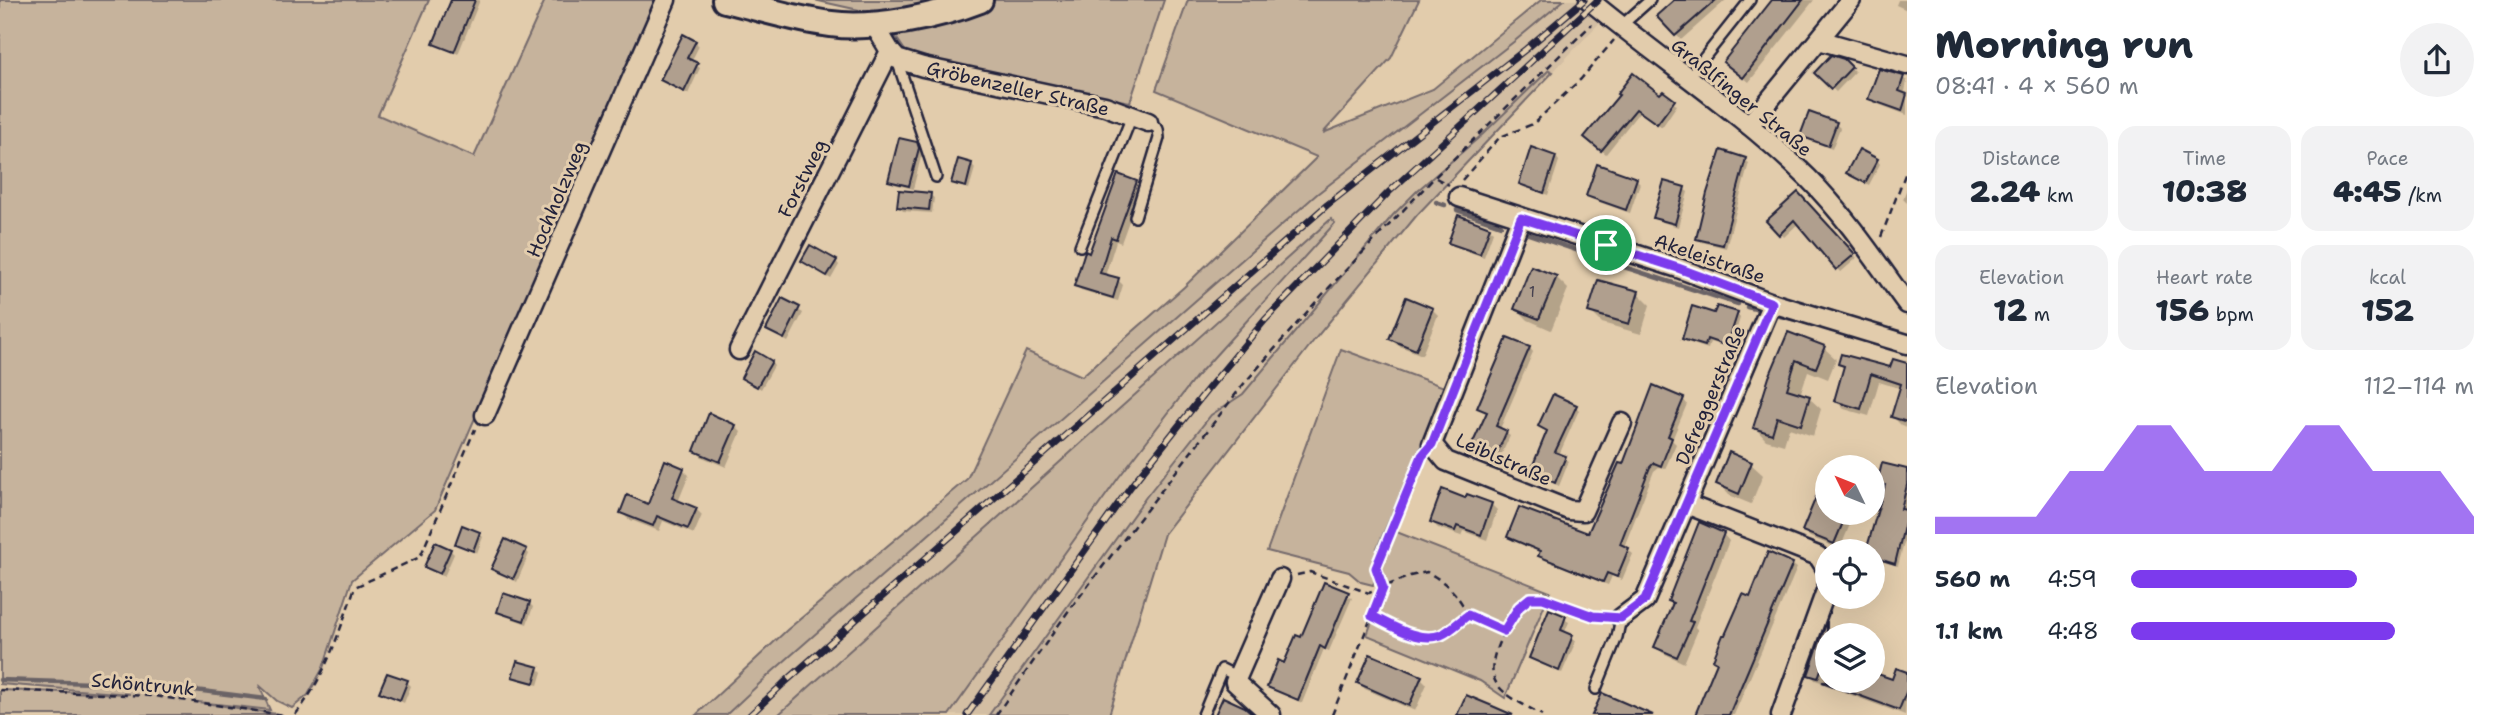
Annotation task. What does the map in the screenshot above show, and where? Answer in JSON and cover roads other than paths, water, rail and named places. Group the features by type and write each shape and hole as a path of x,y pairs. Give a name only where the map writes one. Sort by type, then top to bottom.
{"street":[{"name":"Hochholzweg","path":"485,415 666,0"},
{"path":"725,0 781,7 831,24 875,26 980,0"},
{"name":"Graßlfinger Straße","path":"1589,0 1749,125 1808,178 1854,230 1907,304"},
{"path":"1749,125 1851,0"},
{"path":"875,26 893,55"},
{"path":"1819,40 1907,65"},
{"name":"Gröbenzeller Straße","path":"893,55 923,67 1105,106 1140,119"},
{"name":"Forstweg","path":"739,350 893,55"},
{"name":"Akeleistraße","path":"1459,197 1678,268 1772,303 1907,344"},
{"name":"Leiblstraße","path":"1521,218 1432,444 1446,461 1569,510 1583,511 1622,423"},
{"name":"Defreggerstraße","path":"1621,618 1645,600 1772,303"},
{"path":"1686,505 1815,555"},
{"path":"1271,715 1236,682 1280,579"},
{"path":"1781,715 1819,609"}],"lane":[{"path":"1623,28 1650,0"},
{"path":"1688,78 1750,0"},
{"path":"893,55 936,177"},
{"path":"1080,246 1140,119 1158,129 1159,138 1135,216"},
{"path":"1596,689 1617,638 1621,618"},
{"path":"1203,715 1222,669 1238,677"}],"waterway":[{"path":"1436,202 1445,205"},
{"path":"1457,210 1501,225"},
{"path":"1526,233 1591,255"},
{"path":"1615,264 1738,304"},
{"path":"1747,307 1760,310"},
{"path":"1776,315 1816,325"},
{"path":"0,680 155,685 266,699"}],"railway":[{"path":"750,715 1327,205 1526,49 1584,0"},
{"path":"967,715 1131,486 1265,320 1389,192 1598,0"}]}
